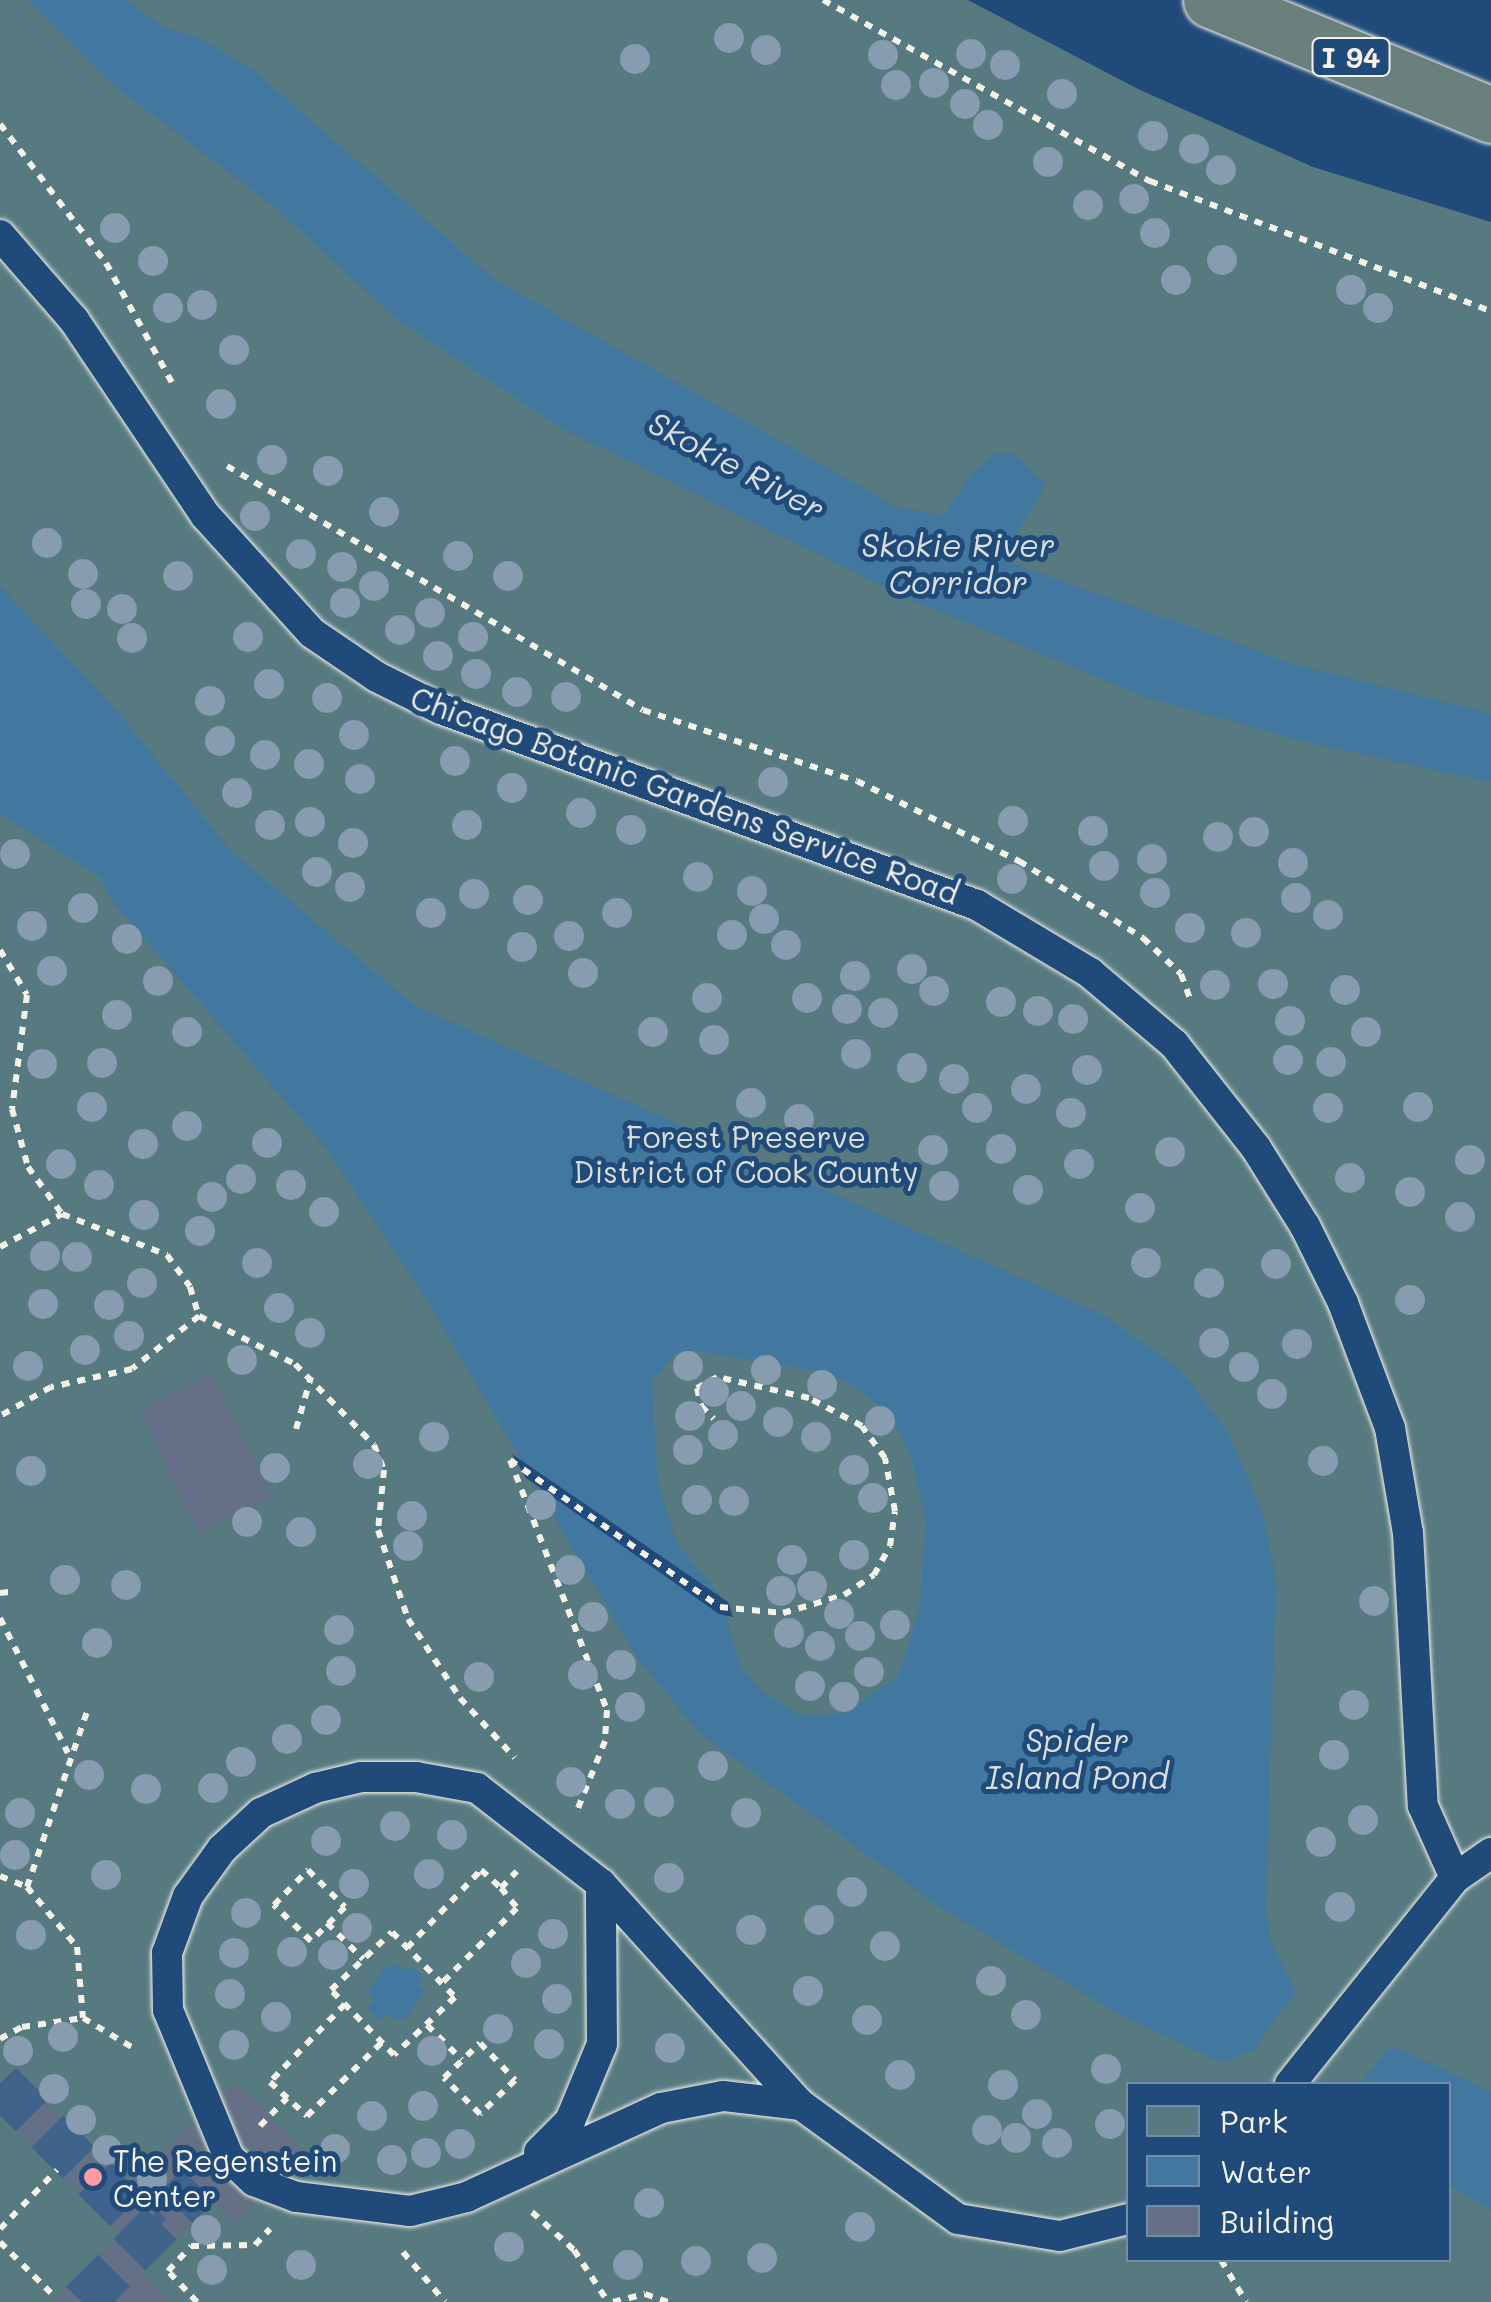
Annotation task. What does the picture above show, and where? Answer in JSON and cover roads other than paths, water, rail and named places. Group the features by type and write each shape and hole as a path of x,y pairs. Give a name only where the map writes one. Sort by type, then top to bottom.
{"highway":[{"name":"I 94","path":"1211,0 1491,115"}],"lane":[{"name":"Chicago Botanic Gardens Service Road","path":"0,234 74,320 206,515 312,633 377,677 441,708 977,904 1090,972 1174,1044 1256,1148 1305,1226 1343,1302 1390,1428 1408,1533 1423,1806 1455,1878"},
{"path":"801,2105 723,2096 676,2105 523,2169 467,2197 410,2211 296,2198 254,2181 229,2158 168,2010 168,1953 188,1896 222,1849 261,1813 315,1788 361,1777 416,1778 476,1788 601,1884 801,2105 958,2219 1060,2236 1126,2220"},
{"path":"1292,2082 1455,1878 1491,1853"},
{"path":"523,2169 570,2122 602,2044 601,1884"}],"water":[{"name":"Skokie River Corridor","path":"27,0 126,0 166,28 201,39 254,71 494,279 898,508 944,515 971,474 995,454 1014,454 1046,484 1008,549 1014,564 1299,666 1491,714 1491,782 1310,743 1148,698 905,597 561,428 394,317 275,207 108,81"},
{"name":"Spider Island Pond","path":"0,586 112,705 231,851 415,1006 1103,1315 1181,1370 1229,1434 1263,1514 1276,1578 1266,1910 1272,1944 1296,1991 1254,2050 1222,2063 1115,2012 941,1908 699,1733 635,1655 423,1293 330,1153 112,901 101,878 0,813","holes":["691,1350 818,1371 852,1385 889,1414 911,1456 926,1523 919,1612 898,1677 844,1713 800,1716 764,1693 741,1668 721,1596 677,1544 658,1483 652,1381 674,1355"]},
{"path":"396,1964 405,1971 412,1966 423,1978 417,1984 425,1992 407,2017 396,2020 388,2013 380,2020 368,2009 375,2001 368,1992 384,1968"},
{"path":"1397,2048 1491,2092 1491,2210 1451,2185 1451,2082 1362,2082 1386,2051"}],"tunnel":[{"path":"0,2083 150,2234"},
{"path":"82,2302 198,2185"}],"place":[{"name":"The Regenstein Center","path":"93,2177"}],"water label":[{"name":"Skokie River","path":"737,465"}],"park label":[{"name":"Forest Preserve District of Cook County","path":"746,1153"}]}
